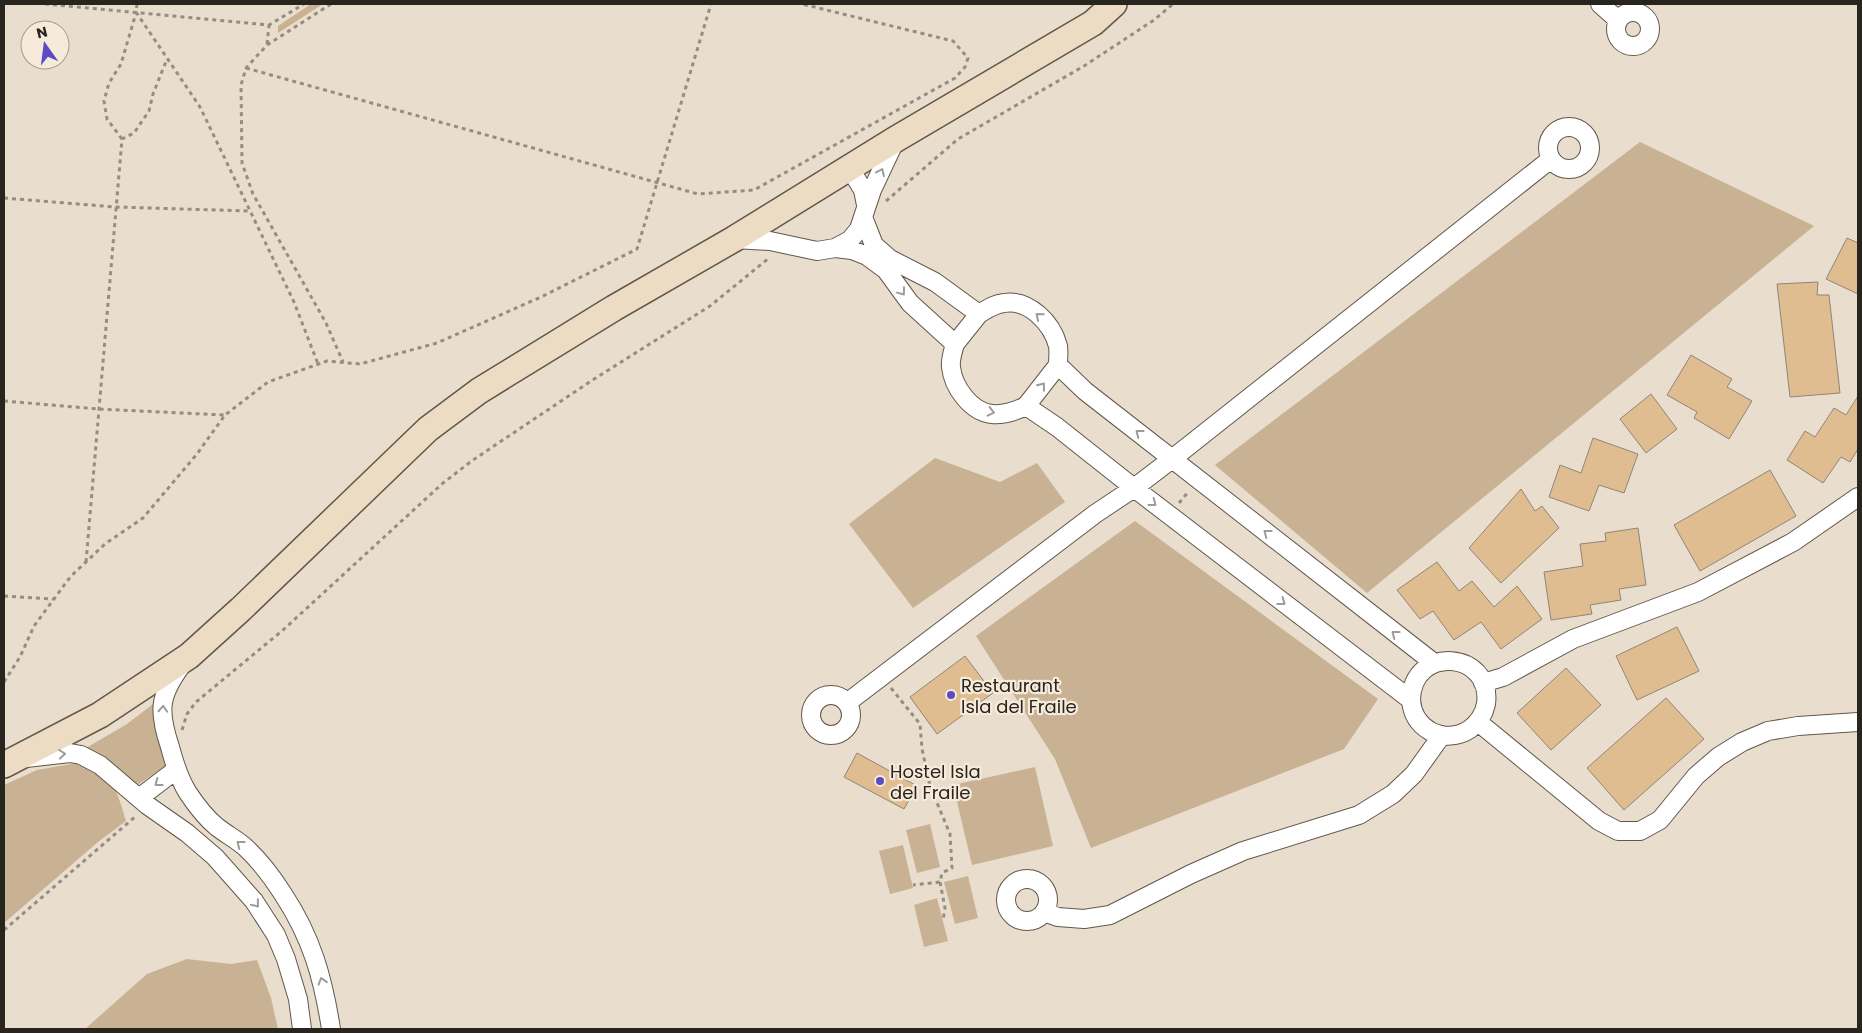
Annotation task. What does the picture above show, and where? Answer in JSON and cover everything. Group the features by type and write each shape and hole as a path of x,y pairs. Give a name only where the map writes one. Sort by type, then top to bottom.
{"main road":[{"path":"9,762 100,715 189,656 428,429 479,391 614,308 734,239 849,167 1093,23 1114,4"}],"street":[{"path":"1600,4 1618,20"},
{"path":"835,248 850,240 859,229 896,139"},
{"path":"848,702 1095,514 1134,488 1172,459 1551,159"},
{"path":"849,167 863,190 865,211 874,245 890,259 935,282 979,314"},
{"path":"768,217 778,232 794,247"},
{"path":"734,239 770,241 817,251 835,248 852,250 867,256 886,270 910,303 955,344"},
{"path":"1006,302 1022,304 1037,313 1048,324 1055,335 1058,348 1058,365 1026,406 1017,411 991,414 974,406 957,388 950,366 955,344 979,314 990,306 1006,302"},
{"path":"1058,365 1085,391 1434,663"},
{"path":"1026,406 1411,700"},
{"path":"1483,683 1503,677 1573,639 1698,592 1793,542 1858,497"},
{"path":"189,656 174,675 164,694 161,714 177,769 186,790 196,804 216,826 245,847 279,888 297,917 312,948 326,992 331,1029"},
{"path":"1448,660 1464,664 1476,672 1483,683 1486,704 1483,713 1478,722 1463,733 1453,736 1430,731 1419,722 1414,714 1411,700 1413,685 1417,677 1434,663 1448,660"},
{"path":"1478,722 1599,822 1618,831 1640,831 1660,820 1696,776 1718,757 1742,742 1768,730 1858,722"},
{"path":"1044,912 1058,917 1084,918 1110,915 1191,874 1243,851 1359,816 1393,794 1414,774 1442,735"},
{"path":"9,762 70,753 81,756 100,765 215,857 260,910 276,935 286,958 298,999 302,1029"},
{"path":"143,801 177,769"}],"path":[{"path":"45,4 269,25 304,4"},
{"path":"86,562 122,140 106,118 104,101 110,83 121,64 137,4"},
{"path":"331,4 267,45 246,68 241,85 242,163 253,194 326,323 343,362"},
{"path":"4,682 20,656 34,626 71,576 105,544 143,518 197,454 225,415 268,382 327,361 360,364 437,343 541,297 637,249 711,4"},
{"path":"246,68 698,194 754,190 955,78 965,67 968,58 953,41 802,4"},
{"path":"885,202 958,139 1084,66 1154,20 1173,4"},
{"path":"136,12 200,107 294,302 318,364"},
{"path":"267,45 269,25"},
{"path":"122,140 134,132 149,110 153,94 167,59"},
{"path":"4,198 115,207 250,211"},
{"path":"181,735 187,714 196,702 283,630 443,483 473,460 591,381 710,306 771,256"},
{"path":"4,401 98,409 225,415"},
{"path":"1169,515 1198,479"},
{"path":"4,596 53,599"},
{"path":"881,676 920,724 922,749 930,786 950,834 952,868 942,873 940,882 945,908 943,920"},
{"path":"4,930 131,821 143,801"},
{"path":"913,885 940,882"}],"shaded area":[{"path":"311,4 323,4 278,33 278,26"},
{"path":"1640,142 1814,226 1367,593 1215,465"},
{"path":"935,458 1000,482 1037,463 1065,502 913,608 849,524"},
{"path":"1135,521 1378,699 1344,749 1091,848 1055,759 976,636"},
{"path":"153,704 168,764 136,786 102,757 86,748 127,724"},
{"path":"77,763 98,772 111,783 119,799 126,821 98,842 4,923 4,785 37,770"},
{"path":"1035,767 1053,846 972,865 953,785"},
{"path":"930,824 940,867 917,873 906,830"},
{"path":"903,845 913,888 890,894 879,851"},
{"path":"968,876 978,918 955,924 944,882"},
{"path":"937,898 948,941 924,947 914,905"},
{"path":"187,959 231,964 257,960 271,998 278,1029 85,1029 147,974"}],"building":[{"path":"1847,238 1858,243 1858,294 1826,279"},
{"path":"1818,282 1817,295 1829,295 1840,393 1790,397 1777,284"},
{"path":"1691,355 1732,379 1727,387 1752,401 1729,439 1694,418 1697,412 1667,395"},
{"path":"1651,394 1677,429 1646,453 1620,419"},
{"path":"1858,396 1858,449 1850,462 1841,457 1823,483 1787,460 1805,431 1815,437 1834,408 1846,415"},
{"path":"1593,438 1638,454 1624,493 1599,485 1589,511 1549,497 1560,465 1581,473"},
{"path":"1770,470 1796,516 1700,571 1674,525"},
{"path":"1521,489 1535,511 1542,506 1559,528 1501,583 1469,548"},
{"path":"1638,528 1646,585 1619,589 1621,600 1590,605 1592,614 1551,620 1544,572 1583,566 1580,544 1606,541 1605,533"},
{"path":"1437,562 1459,591 1472,581 1494,607 1517,586 1542,619 1501,649 1481,622 1454,640 1433,611 1420,619 1397,590"},
{"path":"1677,627 1699,671 1637,700 1616,656"},
{"name":"Restaurant Isla del Fraile","path":"965,656 993,693 937,734 910,697"},
{"path":"1566,668 1601,705 1551,750 1517,713"},
{"path":"1666,698 1704,739 1624,810 1587,768"},
{"name":"Hostel Isla del Fraile","path":"857,753 917,786 904,809 844,777"}],"place":[{"name":"Restaurant Isla del Fraile","path":"951,695"},
{"name":"Hostel Isla del Fraile","path":"880,781"}]}
